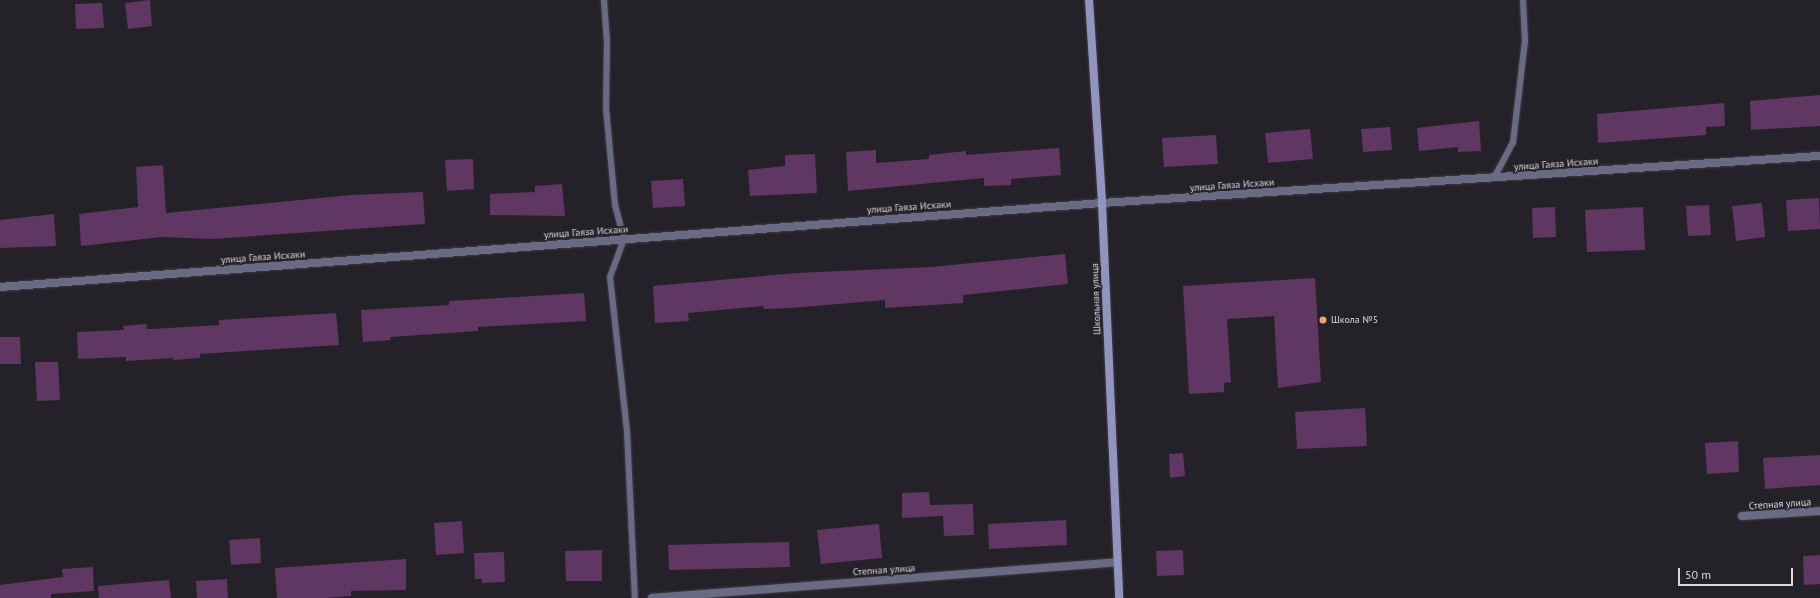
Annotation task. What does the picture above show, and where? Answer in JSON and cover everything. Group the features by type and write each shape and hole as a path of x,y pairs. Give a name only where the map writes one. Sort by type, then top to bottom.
{"street":[{"name":"Школьная улица","path":"1089,0 1102,203 1119,598"},
{"name":"улица Гаяза Исхаки","path":"0,287 1102,203 1820,156"},
{"name":"Степная улица","path":"1742,516 1820,512"},
{"name":"Степная улица","path":"652,598 1117,562"}],"lane":[{"path":"604,0 607,39 606,108 615,205 624,239 610,277 627,431 635,598"},
{"path":"1494,178 1514,143 1525,40 1523,0"}],"building":[{"path":"150,0 152,26 128,29 125,3"},
{"path":"102,3 104,28 76,29 75,4"},
{"path":"1820,95 1820,126 1751,130 1750,101"},
{"path":"1724,103 1725,126 1706,127 1706,135 1598,143 1597,114"},
{"path":"1479,121 1481,151 1458,152 1458,147 1419,151 1417,128"},
{"path":"1390,127 1392,150 1363,152 1361,129"},
{"path":"1310,129 1313,159 1268,163 1265,133"},
{"path":"1216,135 1218,164 1164,167 1162,138"},
{"path":"1059,148 1061,175 1011,179 1011,185 984,186 984,178 848,191 846,152 876,150 876,163 929,159 929,155 966,151 966,155"},
{"path":"815,154 817,193 750,196 748,170 785,166 785,155"},
{"path":"473,159 474,189 447,191 445,160"},
{"path":"163,165 166,213 351,195 423,192 425,224 212,239 162,237 81,246 79,214 138,207 136,167"},
{"path":"683,179 685,206 653,208 651,181"},
{"path":"562,184 565,216 490,215 490,194 535,192 535,186"},
{"path":"1819,198 1820,229 1788,231 1786,200"},
{"path":"1762,203 1765,237 1736,241 1732,206"},
{"path":"1709,205 1711,235 1688,236 1686,206"},
{"path":"1555,207 1556,237 1533,238 1532,208"},
{"path":"1643,207 1645,250 1587,252 1585,210"},
{"path":"54,214 56,246 0,248 0,220"},
{"path":"1065,254 1068,284 963,295 963,303 885,308 885,300 791,308 764,309 763,306 688,313 689,321 655,323 653,286 796,273 931,267"},
{"path":"1315,278 1321,382 1278,388 1274,316 1227,319 1231,382 1224,383 1224,392 1189,394 1183,286"},
{"path":"584,293 586,321 478,327 478,331 390,337 391,340 363,342 361,310 449,305 449,301"},
{"path":"336,313 339,345 200,354 200,358 173,360 173,358 126,361 126,357 78,359 77,332 124,330 123,326 146,324 147,329 219,325 219,320"},
{"path":"0,337 20,337 21,364 0,364"},
{"path":"35,362 58,362 60,400 37,401"},
{"path":"1365,408 1367,446 1297,449 1295,412"},
{"path":"1738,441 1739,472 1707,474 1705,443"},
{"path":"1183,453 1185,476 1170,478 1169,454"},
{"path":"1820,455 1820,485 1765,489 1763,458"},
{"path":"929,492 930,505 973,504 974,535 944,536 943,516 902,518 902,493"},
{"path":"1066,520 1067,545 989,549 988,524"},
{"path":"462,521 464,553 436,555 434,523"},
{"path":"879,524 882,558 821,564 817,530"},
{"path":"260,538 261,563 231,565 229,540"},
{"path":"789,542 790,567 669,570 668,545"},
{"path":"602,550 602,581 566,581 565,551"},
{"path":"1183,550 1184,575 1157,576 1156,551"},
{"path":"504,552 505,582 482,583 482,579 475,579 474,553"},
{"path":"1820,555 1820,584 1804,585 1803,556"},
{"path":"406,559 406,590 351,591 351,596 326,598 277,598 275,568"},
{"path":"93,567 94,591 51,594 51,598 0,598 0,585 63,577 62,569"},
{"path":"227,579 228,598 197,598 196,581"},
{"path":"169,580 171,598 99,598 98,586"}],"place":[{"name":"Школа №5","path":"1323,320"}]}
